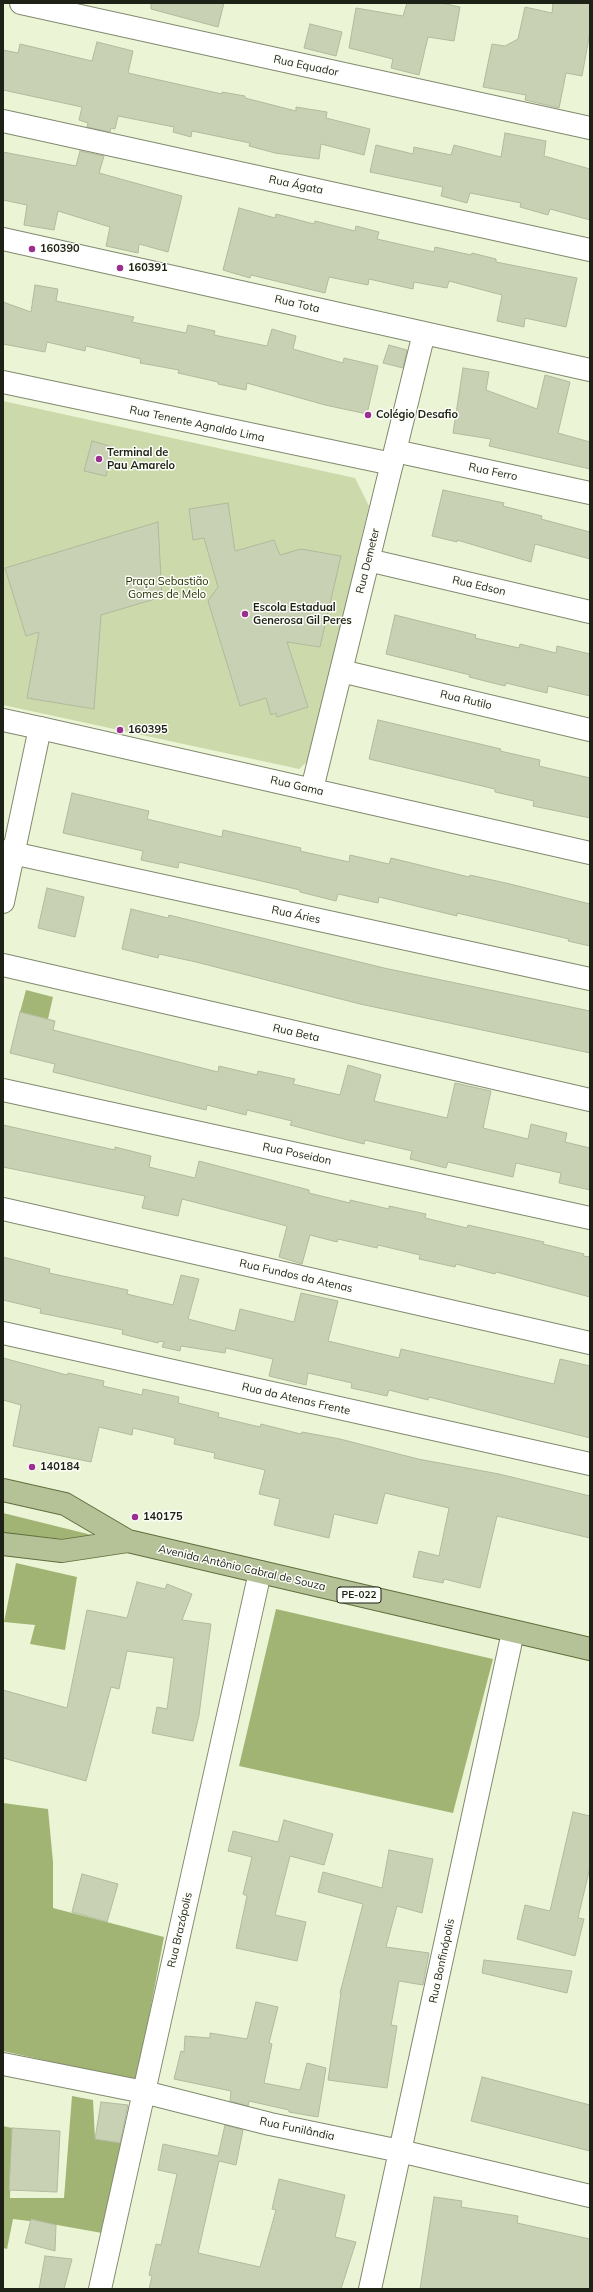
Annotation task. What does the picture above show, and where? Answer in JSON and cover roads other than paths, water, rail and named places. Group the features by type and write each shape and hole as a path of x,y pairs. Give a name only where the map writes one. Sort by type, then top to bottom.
{"main road":[{"name":"Avenida Antônio Cabral de Souza","path":"3,1490 65,1504 128,1541 590,1649"},
{"name":"Avenida Antônio Cabral de Souza","path":"3,1544 62,1551 128,1541"}],"street":[{"name":"Rua Equador","path":"21,3 590,128"},
{"name":"Rua Ágata","path":"3,121 590,250"},
{"name":"Rua Tota","path":"3,239 424,333 589,367"},
{"name":"Rua Demeter","path":"312,789 424,333"},
{"name":"Rua Tenente Agnaldo Lima","path":"3,382 394,458"},
{"name":"Rua Ferro","path":"394,458 590,494"},
{"name":"Rua Edson","path":"368,560 590,612"},
{"name":"Rua Rutilo","path":"341,671 590,730"},
{"name":"Rua Gama","path":"3,720 590,853"},
{"path":"3,902 8,852 40,728"},
{"name":"Rua Áries","path":"8,852 590,979"},
{"name":"Rua Beta","path":"3,966 590,1100"},
{"name":"Rua Poseidon","path":"3,1090 590,1218"},
{"name":"Rua Fundos da Atenas","path":"3,1209 590,1344"},
{"name":"Rua da Atenas Frente","path":"3,1333 590,1464"},
{"name":"Rua Brazópolis","path":"100,2289 260,1572"},
{"name":"Rua Bonfinópolis","path":"370,2289 513,1632"},
{"name":"Rua Funilândia","path":"3,2064 144,2092 270,2124 400,2151 590,2196"}],"place":[{"name":"160390","path":"32,249"},
{"name":"160391","path":"120,268"},
{"name":"Colégio Desafio","path":"368,415"},
{"name":"Terminal de Pau Amarelo","path":"99,459"},
{"name":"Escola Estadual Generosa Gil Peres","path":"245,614"},
{"name":"160395","path":"120,730"},
{"name":"140184","path":"32,1467"},
{"name":"140175","path":"135,1517"}],"park label":[{"name":"Praça Sebastião Gomes de Melo","path":"167,588"}]}
